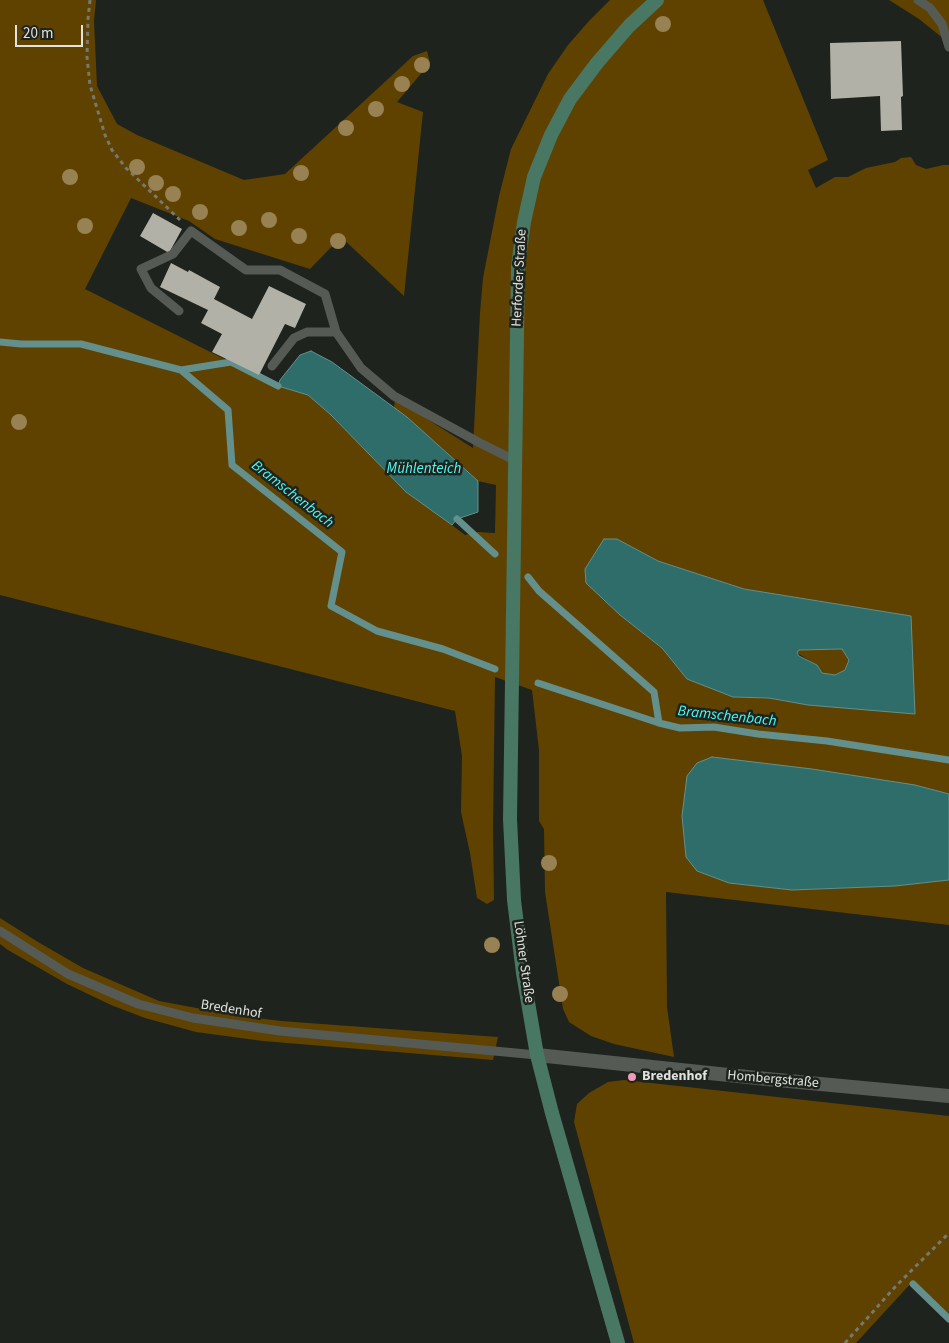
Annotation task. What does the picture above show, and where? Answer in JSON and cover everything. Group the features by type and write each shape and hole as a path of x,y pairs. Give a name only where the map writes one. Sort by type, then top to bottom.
{"main road":[{"name":"Herforder Straße","path":"514,569 518,266 524,222 534,176 550,135 570,99 597,63 629,26 657,0"},
{"name":"Löhner Straße","path":"514,569 511,840 514,900 523,972 537,1055 618,1343"}],"street":[{"name":"Hombergstraße","path":"537,1055 949,1096"}],"lane":[{"path":"918,0 930,8 942,24 949,47"},
{"path":"179,311 151,288 141,269 173,254 191,231 246,270 280,270 325,294 336,332 361,368 394,396 514,460"},
{"path":"272,366 294,338 307,332 336,332"},
{"name":"Bredenhof","path":"0,931 68,974 138,1004 193,1018 280,1031 537,1055"}],"path":[{"path":"90,0 88,47 90,85 105,135 112,150 126,168 191,231"},
{"path":"845,1343 895,1286 949,1233"}],"shaded area":[{"path":"0,0 96,0 94,21 97,86 117,124 137,135 244,180 285,174 413,56 427,51 430,63 397,102 423,112 404,296 341,237 310,269 215,239 189,221 131,198 85,289 278,386 308,395 331,415 406,492 465,535 478,532 495,533 496,485 478,481 407,417 394,408 395,399 473,448 483,278 499,196 511,149 548,74 568,45 610,0 763,0 828,160 808,170 816,188 835,177 848,177 866,168 895,162 901,158 911,157 916,165 926,169 949,165 949,794 915,785 697,871 729,883 792,890 895,886 949,880 949,925 666,892 667,1007 674,1057 614,1044 591,1036 569,1022 563,1009 545,892 544,829 539,821 539,750 532,690 495,677 494,900 487,904 477,898 461,812 462,756 455,711 0,595","holes":["617,539 658,561 744,589 910,616 808,705 769,698 733,697 687,679 662,648 620,615"]},
{"path":"889,0 949,0 949,43 919,19"},
{"path":"843,649 849,660 845,670 835,675 822,673 817,665 797,653 799,650"},
{"path":"0,918 83,968 159,1001 234,1015 281,1021 498,1037 493,1060 263,1041 196,1032 145,1018 111,1005 67,984 8,950 0,944"},
{"path":"624,1080 949,1116 949,1316 913,1281 856,1343 634,1343 574,1122 577,1104 589,1093 608,1082"}],"water":[{"name":"Mühlenteich","path":"311,351 332,362 407,417 478,481 478,512 457,519 452,525 406,492 331,415 308,395 278,386 280,380 300,355"},
{"path":"604,539 617,539 658,561 744,589 911,616 915,714 808,705 769,698 733,697 687,679 662,648 620,615 586,583 585,569","holes":["842,649 849,660 845,670 835,675 822,673 817,665 799,656 797,653 799,650"]},
{"path":"712,757 812,769 915,785 949,794 949,880 895,886 792,890 729,883 697,871 686,857 682,816 687,776 697,763"}],"building":[{"path":"901,41 902,130 881,131 880,96 831,99 830,43"},
{"path":"153,213 182,229 169,253 140,236"},
{"path":"171,263 188,272 189,270 220,287 214,299 252,319 269,286 306,304 295,328 285,324 259,375 212,352 222,334 201,323 208,310 160,287"}],"waterway":[{"name":"Bramschenbach","path":"0,342 81,344 181,370 228,410 232,465 342,552 331,606 377,631 443,649 495,669"},
{"path":"181,370 231,362 278,386"},
{"path":"457,519 495,554"},
{"path":"528,577 539,591 654,692 659,723"},
{"name":"Bramschenbach","path":"538,683 659,723 680,728 714,727 758,734 827,741 949,760"},
{"path":"913,1284 949,1319"}],"place":[{"name":"Bredenhof","path":"632,1077"}]}
